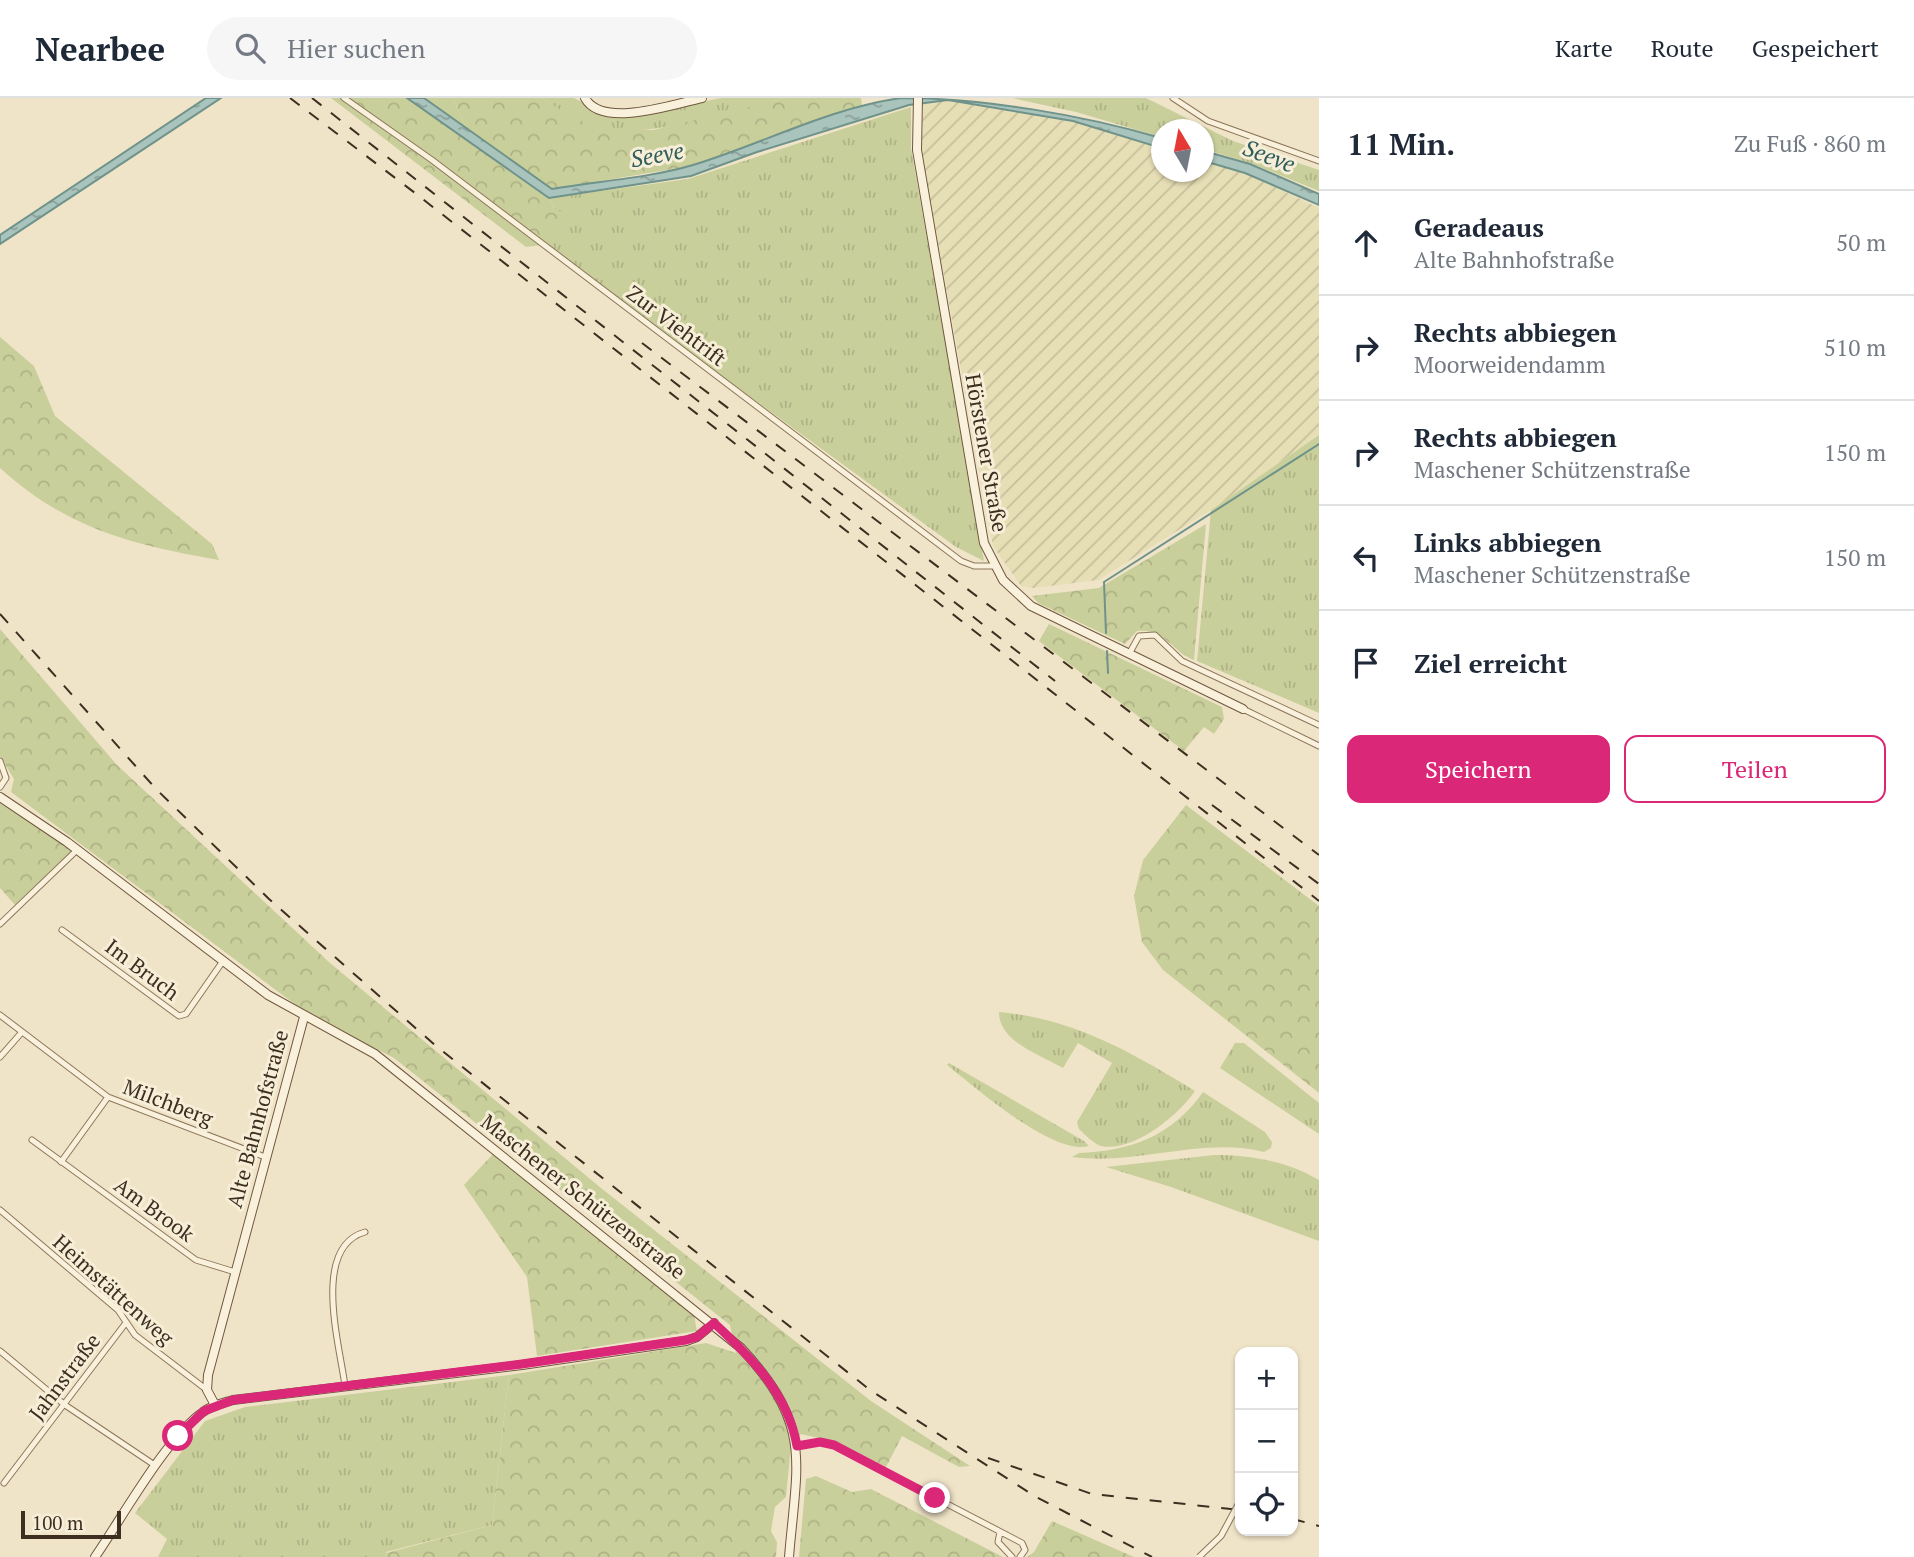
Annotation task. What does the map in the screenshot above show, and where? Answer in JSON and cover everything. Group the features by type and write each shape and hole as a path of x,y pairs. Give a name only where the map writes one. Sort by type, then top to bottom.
{"street":[{"name":"Zur Viehtrift","path":"344,98 432,160 961,561 974,566 994,566"},
{"path":"583,99 609,113 628,114 702,98"},
{"path":"1173,98 1208,121 1319,161"},
{"name":"Hörstener Straße","path":"918,102 916,150 984,543 994,566 1015,593 1031,606 1319,746"},
{"path":"1129,654 1139,636 1155,635 1182,661 1319,724"},
{"path":"0,761 6,778 0,787"},
{"name":"Alte Bahnhofstraße","path":"0,797 77,850 268,995 304,1017 235,1272 207,1390"},
{"path":"0,924 77,850"},
{"name":"Im Bruch","path":"62,930 179,1016 186,1014 223,961"},
{"name":"Milchberg","path":"0,1015 108,1097 265,1157"},
{"name":"Maschener Schützenstraße","path":"304,1017 375,1054 714,1323 752,1359 778,1394 791,1421 797,1446 789,1557"},
{"path":"0,1057 22,1032"},
{"path":"61,1162 108,1097"},
{"name":"Am Brook","path":"32,1140 196,1260 235,1272"},
{"name":"Heimstättenweg","path":"0,1210 118,1310 135,1335 207,1390"},
{"path":"345,1386 331,1282 335,1262 343,1248 354,1235 365,1232"},
{"path":"95,1557 156,1466 189,1424 215,1405 233,1400 686,1340 697,1337 714,1323"},
{"name":"Jahnstraße","path":"4,1483 125,1324"},
{"path":"0,1350 65,1405 156,1466"},
{"path":"207,1390 215,1405"},
{"path":"797,1446 820,1442 834,1445 1022,1543 1025,1550 1020,1557"},
{"path":"1199,1557 1222,1536 1235,1511"},
{"path":"1000,1532 998,1542 1012,1557"}],"shaded area":[{"path":"948,100 1073,121 1151,145 1151,182 1214,182 1214,164 1245,173 1319,208 1319,435 1211,510 1098,580 1034,588 1021,586 993,546 921,150 923,103"}],"green space":[{"path":"331,98 408,98 549,198 555,209 564,213 566,225 542,245 526,247"},
{"path":"424,98 453,98 466,128"},
{"path":"453,98 542,98 573,118 598,127 653,130 786,98 861,98 862,107 691,166 552,189 466,128"},
{"path":"542,98 574,98 607,115 625,117 721,98 786,98 670,127 622,130 599,128 584,123"},
{"path":"1012,98 1146,98 1188,119 1151,119 1151,134 1076,112"},
{"path":"911,107 911,148 984,561 956,547 542,245 553,232 555,209 549,198 688,179"},
{"path":"1214,132 1233,141 1319,170 1319,191 1250,163 1214,152"},
{"path":"0,337 34,366 55,416 212,544 219,560 158,548 102,531 50,506 0,468"},
{"path":"1319,435 1319,713 1197,661 1211,510"},
{"path":"1206,524 1194,660 1161,636 1147,631 1137,631 1125,644 1038,603 1032,596 1099,588"},
{"path":"1049,624 1222,707 1224,719 1214,734 1204,727 1184,751 1039,641"},
{"path":"0,629 117,765 330,963 601,1188 871,1401 970,1466 959,1467 902,1436 886,1467 836,1442 801,1434 791,1445 786,1497 775,1507 771,1531 777,1542 776,1557 385,1557 386,1553 492,1525 509,1375 706,1343 736,1353 730,1325 394,1058 308,1014 11,792 14,779 0,756"},
{"path":"0,803 74,850 16,906 0,888"},
{"path":"1186,805 1319,906 1319,1093 1163,970 1142,942 1134,896 1143,860"},
{"path":"999,1012 1052,1022 1102,1039 1195,1091 1167,1121 1141,1138 1114,1147 1098,1145 1079,1129 1077,1122 1112,1063 1078,1043 1063,1068 1013,1039 1001,1022"},
{"path":"1235,1043 1244,1043 1319,1103 1319,1134 1220,1068"},
{"path":"949,1063 1089,1146 1074,1146 1056,1141 1036,1131 976,1088 947,1065"},
{"path":"1203,1092 1265,1132 1272,1142 1271,1148 1264,1152 1217,1147 1120,1158 1072,1157 1079,1153 1116,1149 1149,1138 1178,1120"},
{"path":"493,1154 693,1310 697,1331 537,1356 527,1277 464,1185"},
{"path":"1214,1155 1268,1160 1307,1173 1319,1180 1319,1241 1171,1187 1106,1167"},
{"path":"509,1375 492,1525 386,1552 385,1557 158,1557 167,1539 135,1513 205,1421 245,1407"},
{"path":"816,1476 852,1492 871,1489 1003,1557 799,1557 806,1479"},
{"path":"1052,1521 1134,1557 1027,1557 1034,1552"}],"water":[{"path":"206,98 221,98 0,244 0,235"},
{"path":"407,98 424,98 552,189 641,176 693,165 848,110 901,98 933,99 965,101 1032,109 1151,135 1151,145 1073,121 948,100 909,105 757,152 691,176 549,198"},
{"path":"1214,154 1250,164 1319,194 1319,205 1245,173 1214,164"}],"waterway":[{"path":"1106,633 1104,582 1319,444"},
{"path":"1107,651 1108,673"}],"railway":[{"path":"290,98 1319,901"},
{"path":"312,98 1055,681"},
{"path":"642,343 1319,855"},
{"path":"0,614 156,789 269,899 436,1046 870,1390 1036,1497 1152,1557"},
{"path":"1212,805 1319,884"},
{"path":"988,1458 1092,1494 1235,1509"},
{"path":"1298,1520 1319,1526"}],"route":[{"path":"178,1436 204,1411 233,1400 522,1364 686,1340 697,1337 714,1323 752,1359 778,1394 791,1421 797,1446 820,1442 834,1445 935,1498"}],"water label":[{"name":"Seeve","path":"657,155"},
{"name":"Seeve","path":"1269,156"}]}
